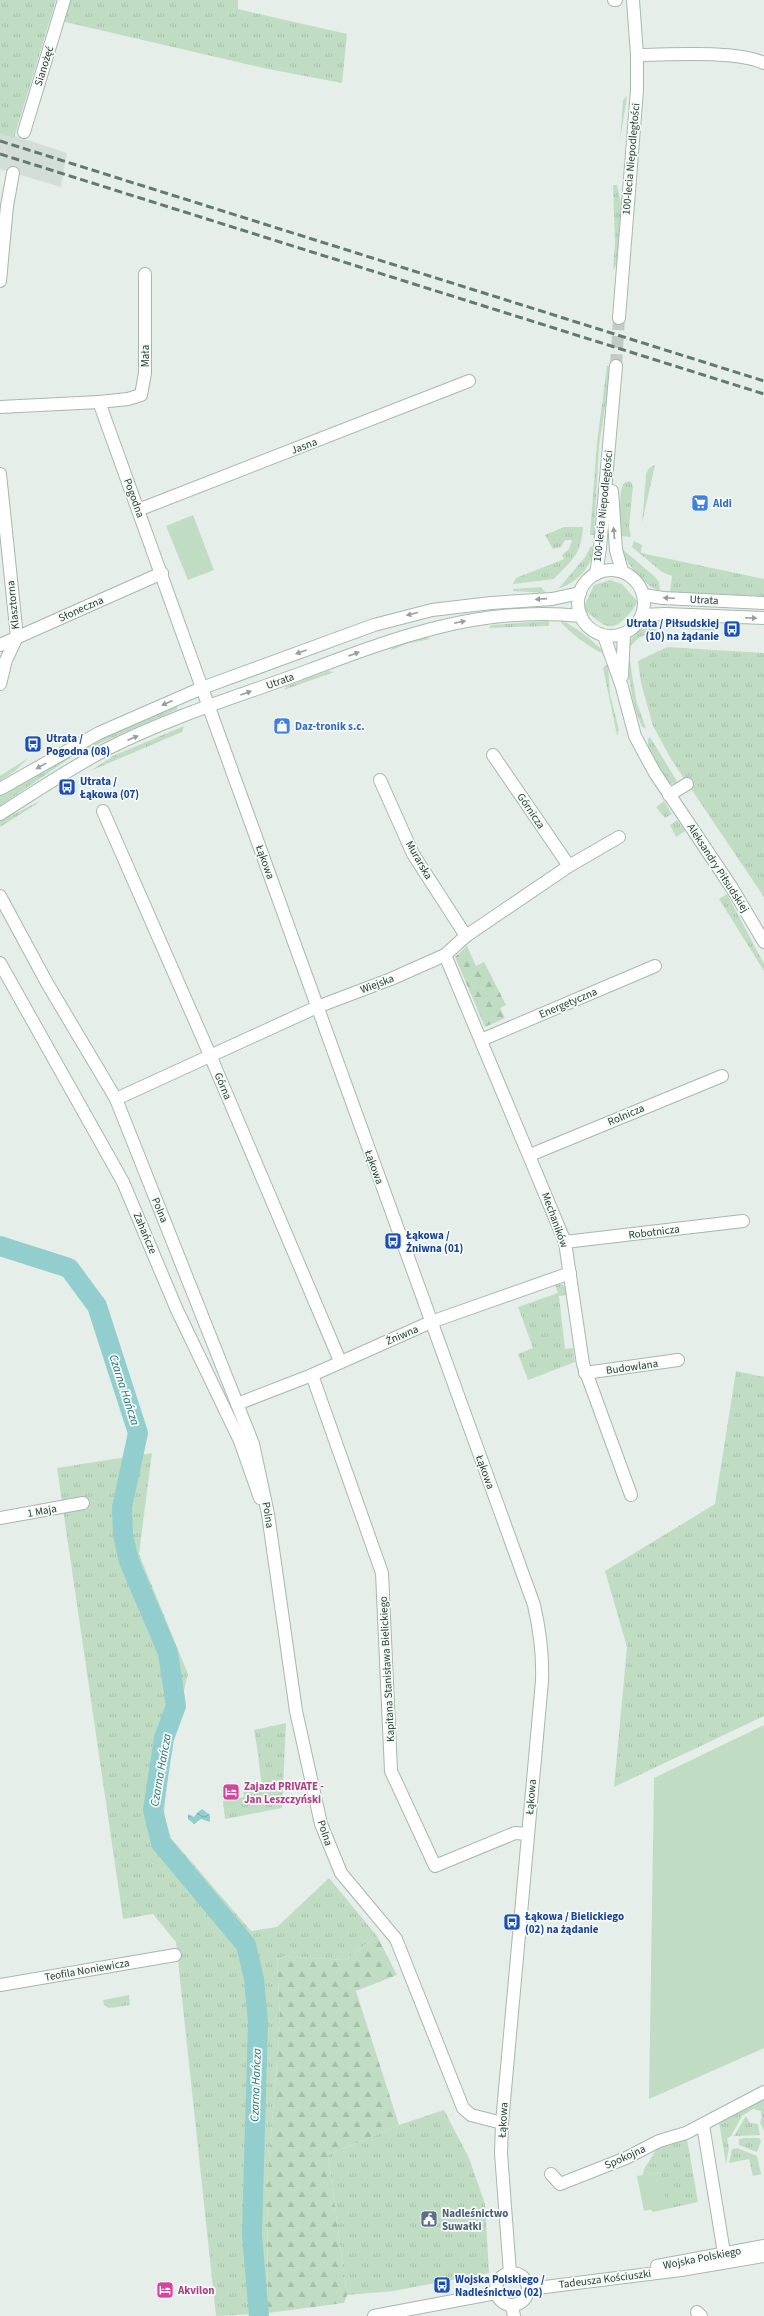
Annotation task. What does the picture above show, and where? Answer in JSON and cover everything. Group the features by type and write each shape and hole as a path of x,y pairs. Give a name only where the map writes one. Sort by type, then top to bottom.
{"street":[{"name":"Sianożęć","path":"24,132 64,0"},
{"name":"100-lecia Niepodległości","path":"619,318 637,90 637,55 633,0"},
{"path":"637,55 725,56 758,60 764,64"},
{"path":"0,281 1,258 13,173"},
{"name":"Mała","path":"99,402 128,399 141,395 145,373 145,274"},
{"name":"100-lecia Niepodległości","path":"596,574 600,548 616,366"},
{"name":"Jasna","path":"138,510 469,381"},
{"path":"0,407 99,402"},
{"name":"Pogodna","path":"99,402 162,573 202,688"},
{"name":"100-lecia Niepodległości","path":"610,438 612,509 616,550 622,571"},
{"name":"Klasztorna","path":"0,474 17,637 6,660 0,684"},
{"path":"607,570 622,571 635,579 644,595 643,615 632,630 624,634 604,636 595,632 586,625 581,616 578,600 584,584 596,574 607,570"},
{"name":"Słoneczna","path":"0,645 162,573"},
{"name":"Utrata","path":"0,789 99,733 202,688 367,628 412,614 462,606 552,599 580,593"},
{"name":"Utrata","path":"644,595 663,598 764,602"},
{"name":"Utrata","path":"0,814 107,749 209,707 422,630 469,620 521,615 553,614 581,616"},
{"name":"Utrata","path":"643,615 665,614 764,618"},
{"name":"Aleksandry Piłsudskiej","path":"622,687 624,634"},
{"name":"Aleksandry Piłsudskiej","path":"604,636 622,687 636,736 655,773 732,888 764,942"},
{"name":"Łąkowa","path":"202,688 430,1322 534,1605 538,1623 543,1658 542,1674 502,2123 502,2161 510,2273"},
{"name":"Górnicza","path":"493,755 569,866"},
{"name":"Murarska","path":"380,780 413,854 466,936"},
{"path":"670,795 687,784"},
{"name":"Górna","path":"103,811 210,1055 340,1361"},
{"name":"Wiejska","path":"116,1099 317,1007 392,979 445,955 466,936 569,866 619,836"},
{"name":"Polna","path":"0,896 48,983 116,1099 257,1456 268,1514 303,1750 321,1824 330,1852 341,1873 396,1940 463,2108 471,2115 502,2123"},
{"name":"Mechaników","path":"445,955 530,1155 565,1242 585,1373 630,1495"},
{"name":"Zahańcze","path":"0,963 123,1182 177,1310 240,1441 257,1491 268,1514"},
{"name":"Energetyczna","path":"481,1040 655,966"},
{"name":"Rolnicza","path":"530,1155 722,1076"},
{"name":"Robotnicza","path":"565,1242 743,1221"},
{"name":"Żniwna","path":"237,1404 312,1374 430,1322 570,1273"},
{"name":"Budowlana","path":"585,1373 678,1360"},
{"name":"Kapitana Stanisława Bielickiego","path":"312,1374 382,1573 391,1771 435,1866 515,1833 528,1834"},
{"name":"1 Maja","path":"0,1518 83,1503"},
{"name":"Teofila Noniewicza","path":"0,1985 175,1955"},
{"name":"Spokojna","path":"551,2174 560,2184 626,2158 659,2141 703,2125 764,2092"},
{"path":"703,2125 724,2254"},
{"name":"Wojska Polskiego","path":"617,2276 674,2262 764,2246"},
{"name":"Wojska Polskiego","path":"681,2270 764,2256"},
{"name":"Tadeusza Kościuszki","path":"529,2288 617,2276 681,2270"},
{"path":"510,2273 522,2275 529,2288 528,2294 513,2311 502,2302 496,2293 498,2281 502,2276 510,2273"},
{"path":"374,2316 496,2293"}],"shaded area":[{"path":"0,131 67,153 61,187 0,169"}],"green space":[{"path":"0,0 56,0 14,138 0,133"},
{"path":"70,0 238,0 238,9 347,34 342,83 268,69 65,22"},
{"path":"627,96 620,140 623,100"},
{"path":"613,185 617,185 621,204 617,264 613,270 615,243"},
{"path":"607,366 609,366 607,395 599,446 594,535 590,535 597,442"},
{"path":"655,465 642,523 646,474 649,468"},
{"path":"630,481 633,486 629,527 631,537 619,536 622,487 624,483"},
{"path":"193,515 214,570 188,580 166,526"},
{"path":"564,527 583,527 578,551 571,562 554,579 513,584 516,578 564,559 562,555 569,549 572,540 565,540 561,547 553,549 545,535"},
{"path":"634,541 642,545 641,553 764,579 764,596 670,592 672,576 662,572 632,547"},
{"path":"594,546 591,560 583,573 572,583 558,589 586,556 590,547"},
{"path":"620,547 655,577 659,582 660,591 648,584 636,573 626,560"},
{"path":"610,580 622,584 637,601 632,611 614,626 604,624 583,609 594,585"},
{"path":"541,587 546,593 513,591 513,589"},
{"path":"560,620 584,634 605,654 580,640 562,624"},
{"path":"549,621 549,626 489,628 491,625"},
{"path":"670,621 714,627 715,631 670,628"},
{"path":"659,622 659,626 655,631 640,637 627,649 628,644 639,631 649,625"},
{"path":"426,637 430,639 406,644 390,651 393,647"},
{"path":"667,647 764,653 764,897 671,759 653,726 641,683 638,661"},
{"path":"626,661 630,662 637,704 646,728 642,727 634,706"},
{"path":"608,665 610,694 619,730 617,735 603,668"},
{"path":"328,671 334,672 284,690 287,686"},
{"path":"176,706 178,709 85,750 83,749 83,747"},
{"path":"184,726 182,732 90,771 113,756"},
{"path":"650,737 678,783 669,784 666,780 648,747 648,739"},
{"path":"70,755 70,758 0,806 0,796"},
{"path":"28,758 15,771 0,781 0,776"},
{"path":"664,801 672,814 665,818 656,807"},
{"path":"38,803 0,827 0,821"},
{"path":"677,820 685,831 676,837 670,825"},
{"path":"727,894 764,964 764,971 719,899"},
{"path":"467,946 476,966 484,962 506,1005 500,1008 505,1018 485,1027 455,957"},
{"path":"562,1284 567,1289 567,1295 559,1296 565,1349 573,1348 575,1362 528,1380 518,1354 533,1348 518,1307 558,1293 555,1285"},
{"path":"736,1371 764,1377 764,1716 614,1787 627,1647 605,1571 715,1504"},
{"path":"152,1453 139,1554 188,1674 170,1748 164,1814 171,1838 251,1931 277,1927 329,1878 377,1936 345,1960 277,1956 280,2024 267,2185 268,2313 216,2316 176,1942 153,1914 123,1919 57,1468"},
{"path":"286,1723 282,1808 225,1819 223,1801 244,1797 243,1789 262,1785 254,1730"},
{"path":"764,1725 764,2048 649,2099 654,1778"},
{"path":"377,1936 397,1975 356,1991 399,2125 328,2155 347,2295 344,2303 268,2313 267,2185 280,2024 277,1956 345,1960"},
{"path":"129,1995 130,2005 109,2008 104,2005 103,2000"},
{"path":"764,2096 764,2131 760,2123 762,2117 761,2111 753,2109 742,2116 731,2136 727,2139 729,2148 726,2164 719,2122 749,2107"},
{"path":"444,2110 469,2158 485,2204 489,2273 393,2291 347,2295 328,2155 399,2125"},
{"path":"746,2116 750,2123 758,2124 760,2135 734,2136"},
{"path":"759,2138 761,2141 757,2152 739,2145 739,2139"},
{"path":"687,2139 698,2202 653,2212 650,2209 666,2206 660,2172 643,2175 644,2169 659,2145 667,2146"},
{"path":"737,2148 757,2156 761,2174 753,2176 749,2159 729,2163 732,2149"},
{"path":"660,2172 667,2206 644,2211 637,2176"}],"water":[{"path":"202,1809 210,1815 210,1822 201,1819 194,1824 188,1819 188,1814 194,1817"}],"waterway":[{"name":"Czarna Hańcza","path":"0,1246 69,1268 97,1306 138,1433 122,1507 123,1535 129,1561 168,1653 176,1706 164,1738 153,1810 161,1843 246,1945 254,1979 258,2022 252,2235 259,2316"}],"tunnel":[{"path":"616,366 619,318"}],"railway":[{"path":"0,141 764,381"},
{"path":"0,154 764,394"}],"place":[{"name":"Aldi","path":"700,503"},
{"name":"Utrata / Piłsudskiej (10) na żądanie","path":"732,629"},
{"name":"Daz-tronik s.c.","path":"282,726"},
{"name":"Utrata / Pogodna (08)","path":"33,744"},
{"name":"Utrata / Łąkowa (07)","path":"67,787"},
{"name":"Łąkowa / Żniwna (01)","path":"393,1241"},
{"name":"Zajazd PRIVATE - Jan Leszczyński","path":"231,1792"},
{"name":"Łąkowa / Bielickiego (02) na żądanie","path":"512,1922"},
{"name":"Nadleśnictwo Suwałki","path":"429,2219"},
{"name":"Wojska Polskiego / Nadleśnictwo (02)","path":"442,2285"},
{"name":"Akvilon","path":"165,2290"}]}
